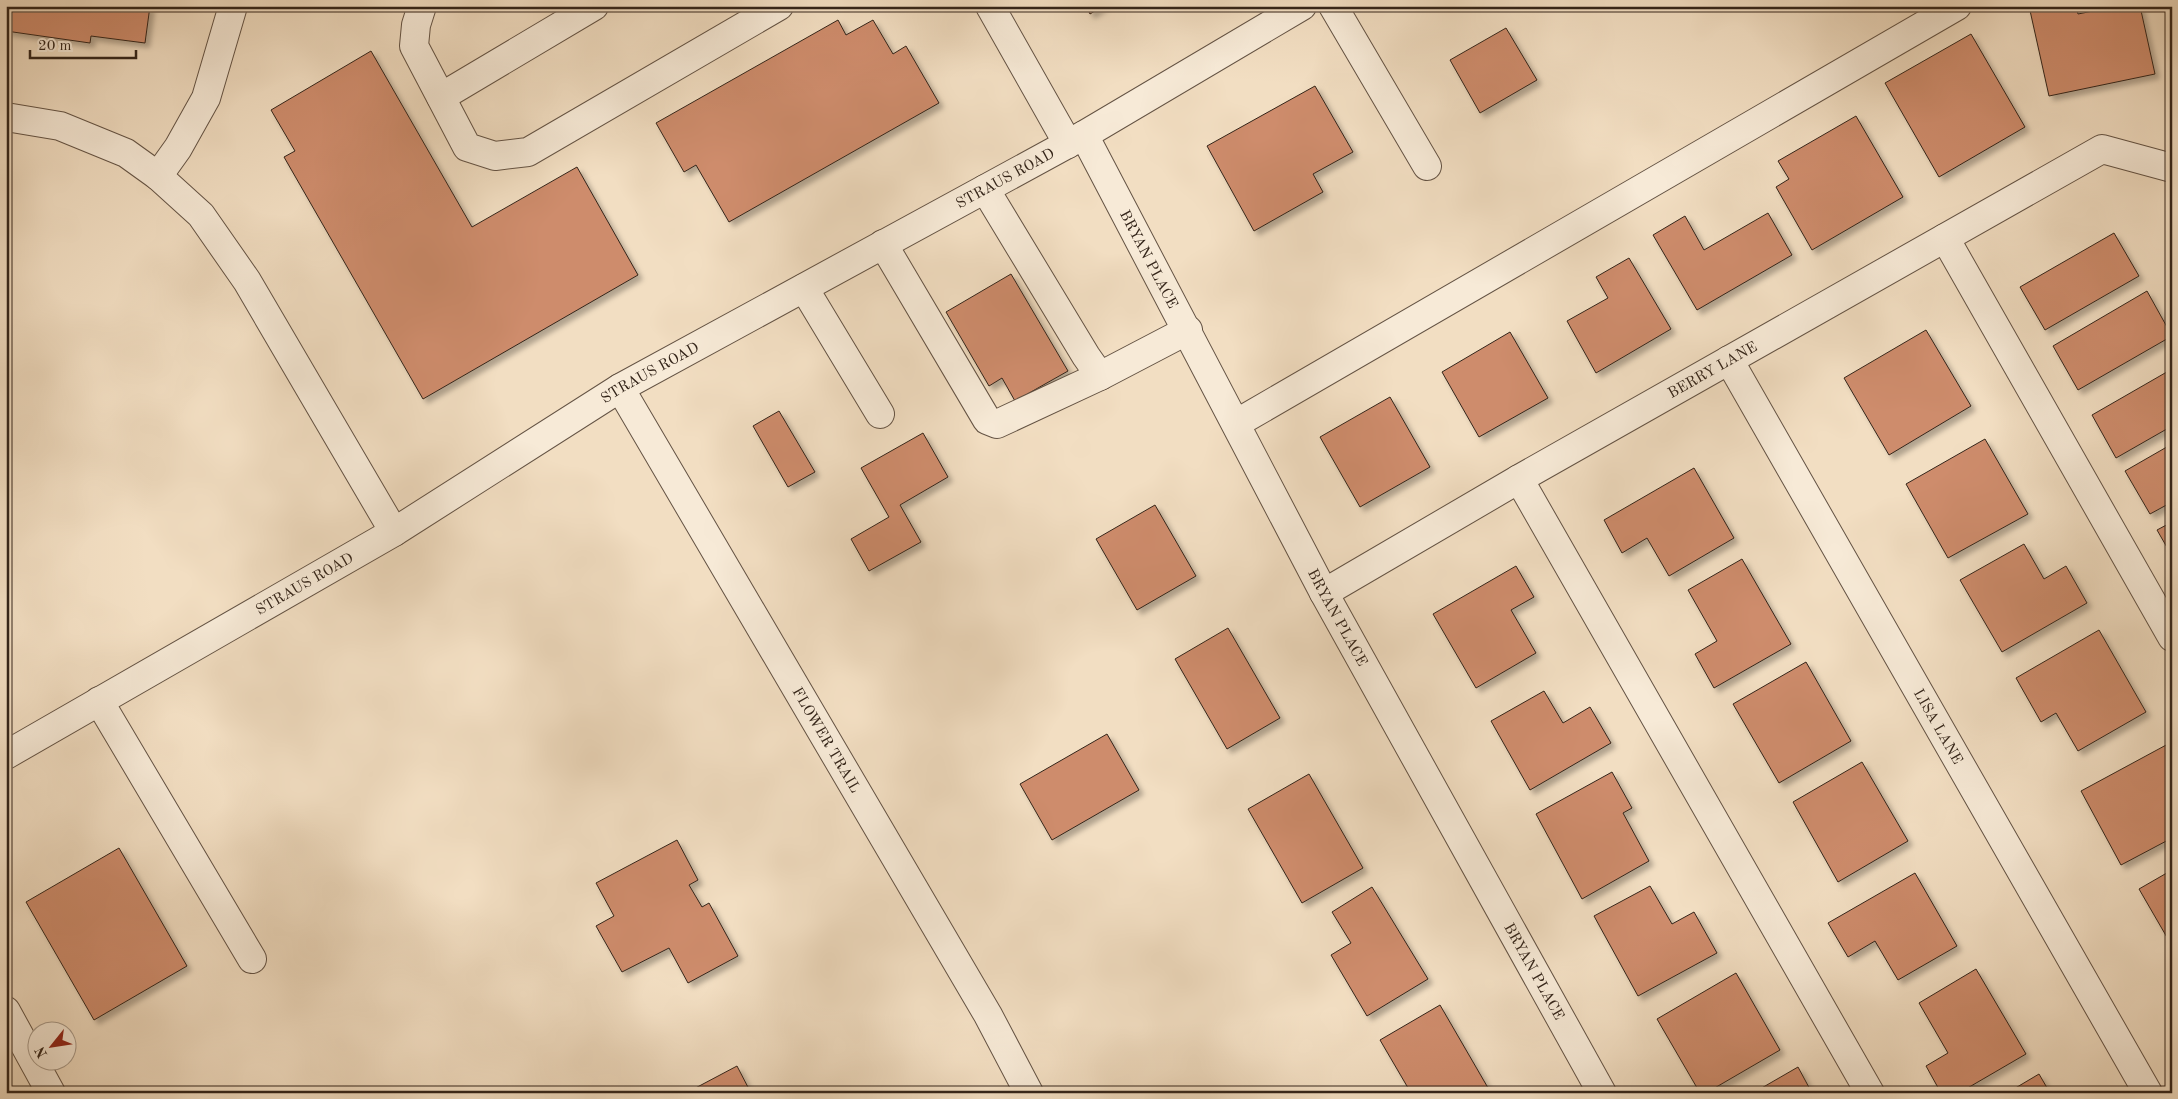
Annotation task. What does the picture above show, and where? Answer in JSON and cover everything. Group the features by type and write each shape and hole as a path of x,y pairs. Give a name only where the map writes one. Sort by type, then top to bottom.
{"street":[{"path":"158,176 178,148 206,98 233,6"},
{"path":"422,6 416,25 414,46 467,148 495,156 528,152 779,6"},
{"path":"441,97 594,6"},
{"name":"BRYAN PLACE","path":"990,6 1076,139 1188,330 1324,593 1602,1093"},
{"name":"STRAUS ROAD","path":"6,755 394,532 620,388 1076,139 1302,6"},
{"path":"1333,6 1427,166"},
{"path":"1237,423 1957,6"},
{"path":"6,117 60,126 126,153 158,176 201,215 247,281 394,532"},
{"name":"BERRY LANE","path":"1324,593 1519,479 2102,149 2172,168"},
{"path":"985,189 1100,376"},
{"path":"1945,238 2172,637"},
{"path":"883,244 987,420 997,424 1100,376 1188,330"},
{"path":"804,288 880,414"},
{"name":"LISA LANE","path":"1729,360 2148,1093"},
{"name":"FLOWER TRAIL","path":"620,388 988,1015 1029,1093"},
{"path":"1519,479 1870,1093"},
{"path":"99,701 252,959"},
{"path":"6,1011 51,1093"}],"building":[{"path":"6,6 150,6 145,43 91,36 90,43 6,31"},
{"path":"1086,6 1103,6 1090,14"},
{"path":"2029,6 2076,6 2078,14 2098,10 2097,6 2140,6 2155,74 2049,96"},
{"path":"838,20 846,35 873,20 893,54 906,46 939,103 729,222 696,165 684,172 656,123"},
{"path":"1506,28 1537,80 1480,113 1450,60"},
{"path":"1971,34 2025,127 1939,177 1885,83"},
{"path":"371,51 472,227 577,167 638,275 423,399 284,157 295,151 271,110"},
{"path":"1315,86 1353,152 1313,174 1323,192 1254,231 1207,146"},
{"path":"1856,116 1903,197 1812,250 1776,187 1789,179 1778,161"},
{"path":"1768,213 1792,255 1697,310 1653,235 1685,216 1704,250"},
{"path":"2114,233 2139,276 2045,330 2020,287"},
{"path":"1629,258 1671,329 1596,373 1567,321 1608,298 1596,277"},
{"path":"1011,274 1068,371 1015,401 1002,378 989,386 946,312"},
{"path":"2147,291 2172,336 2078,390 2053,346"},
{"path":"1926,330 1971,406 1889,455 1844,378"},
{"path":"1510,332 1548,398 1479,437 1442,372"},
{"path":"2172,369 2172,426 2116,458 2092,415"},
{"path":"1390,397 1430,467 1360,507 1320,437"},
{"path":"779,411 815,472 788,487 753,426"},
{"path":"923,433 948,477 900,505 921,542 869,571 851,539 889,517 861,468"},
{"path":"1985,439 2028,514 1948,558 1906,484"},
{"path":"2172,444 2172,502 2150,514 2125,471"},
{"path":"1694,468 1734,538 1669,576 1647,538 1622,553 1604,520"},
{"path":"1155,505 1196,576 1137,610 1096,539"},
{"path":"2172,522 2172,556 2157,530"},
{"path":"2024,544 2044,579 2066,566 2087,603 2002,652 1960,580"},
{"path":"1742,559 1791,644 1714,688 1695,654 1717,641 1688,590"},
{"path":"1516,566 1534,597 1511,610 1536,653 1476,688 1433,614"},
{"path":"1228,628 1280,718 1227,749 1175,659"},
{"path":"2099,630 2146,712 2078,751 2056,713 2041,722 2016,678"},
{"path":"1806,662 1851,741 1779,783 1733,704"},
{"path":"1544,691 1563,723 1590,707 1611,743 1530,790 1491,721"},
{"path":"1107,734 1139,790 1052,840 1020,784"},
{"path":"2168,744 2172,752 2172,838 2121,865 2081,791"},
{"path":"1862,762 1908,841 1838,882 1793,802"},
{"path":"1612,772 1632,808 1623,813 1649,861 1582,899 1536,814"},
{"path":"1309,774 1363,868 1302,903 1248,809"},
{"path":"677,840 698,880 689,885 702,907 709,903 738,956 688,983 669,948 622,972 596,926 614,916 596,883"},
{"path":"119,848 187,966 94,1020 26,902"},
{"path":"2172,870 2172,946 2139,889"},
{"path":"1915,873 1957,946 1898,980 1875,941 1848,957 1828,923"},
{"path":"1650,886 1672,924 1694,912 1717,953 1638,996 1594,916"},
{"path":"1372,887 1428,979 1367,1016 1331,955 1351,943 1332,912"},
{"path":"1976,969 2026,1054 1959,1093 1941,1093 1926,1066 1948,1053 1919,1003"},
{"path":"1736,973 1780,1050 1706,1093 1700,1093 1657,1019"},
{"path":"1440,1005 1491,1093 1436,1093 1434,1088 1425,1093 1411,1093 1380,1040"},
{"path":"737,1066 751,1093 686,1093"},
{"path":"1798,1067 1812,1093 1753,1093"},
{"path":"2039,1074 2050,1093 2007,1093"}]}
